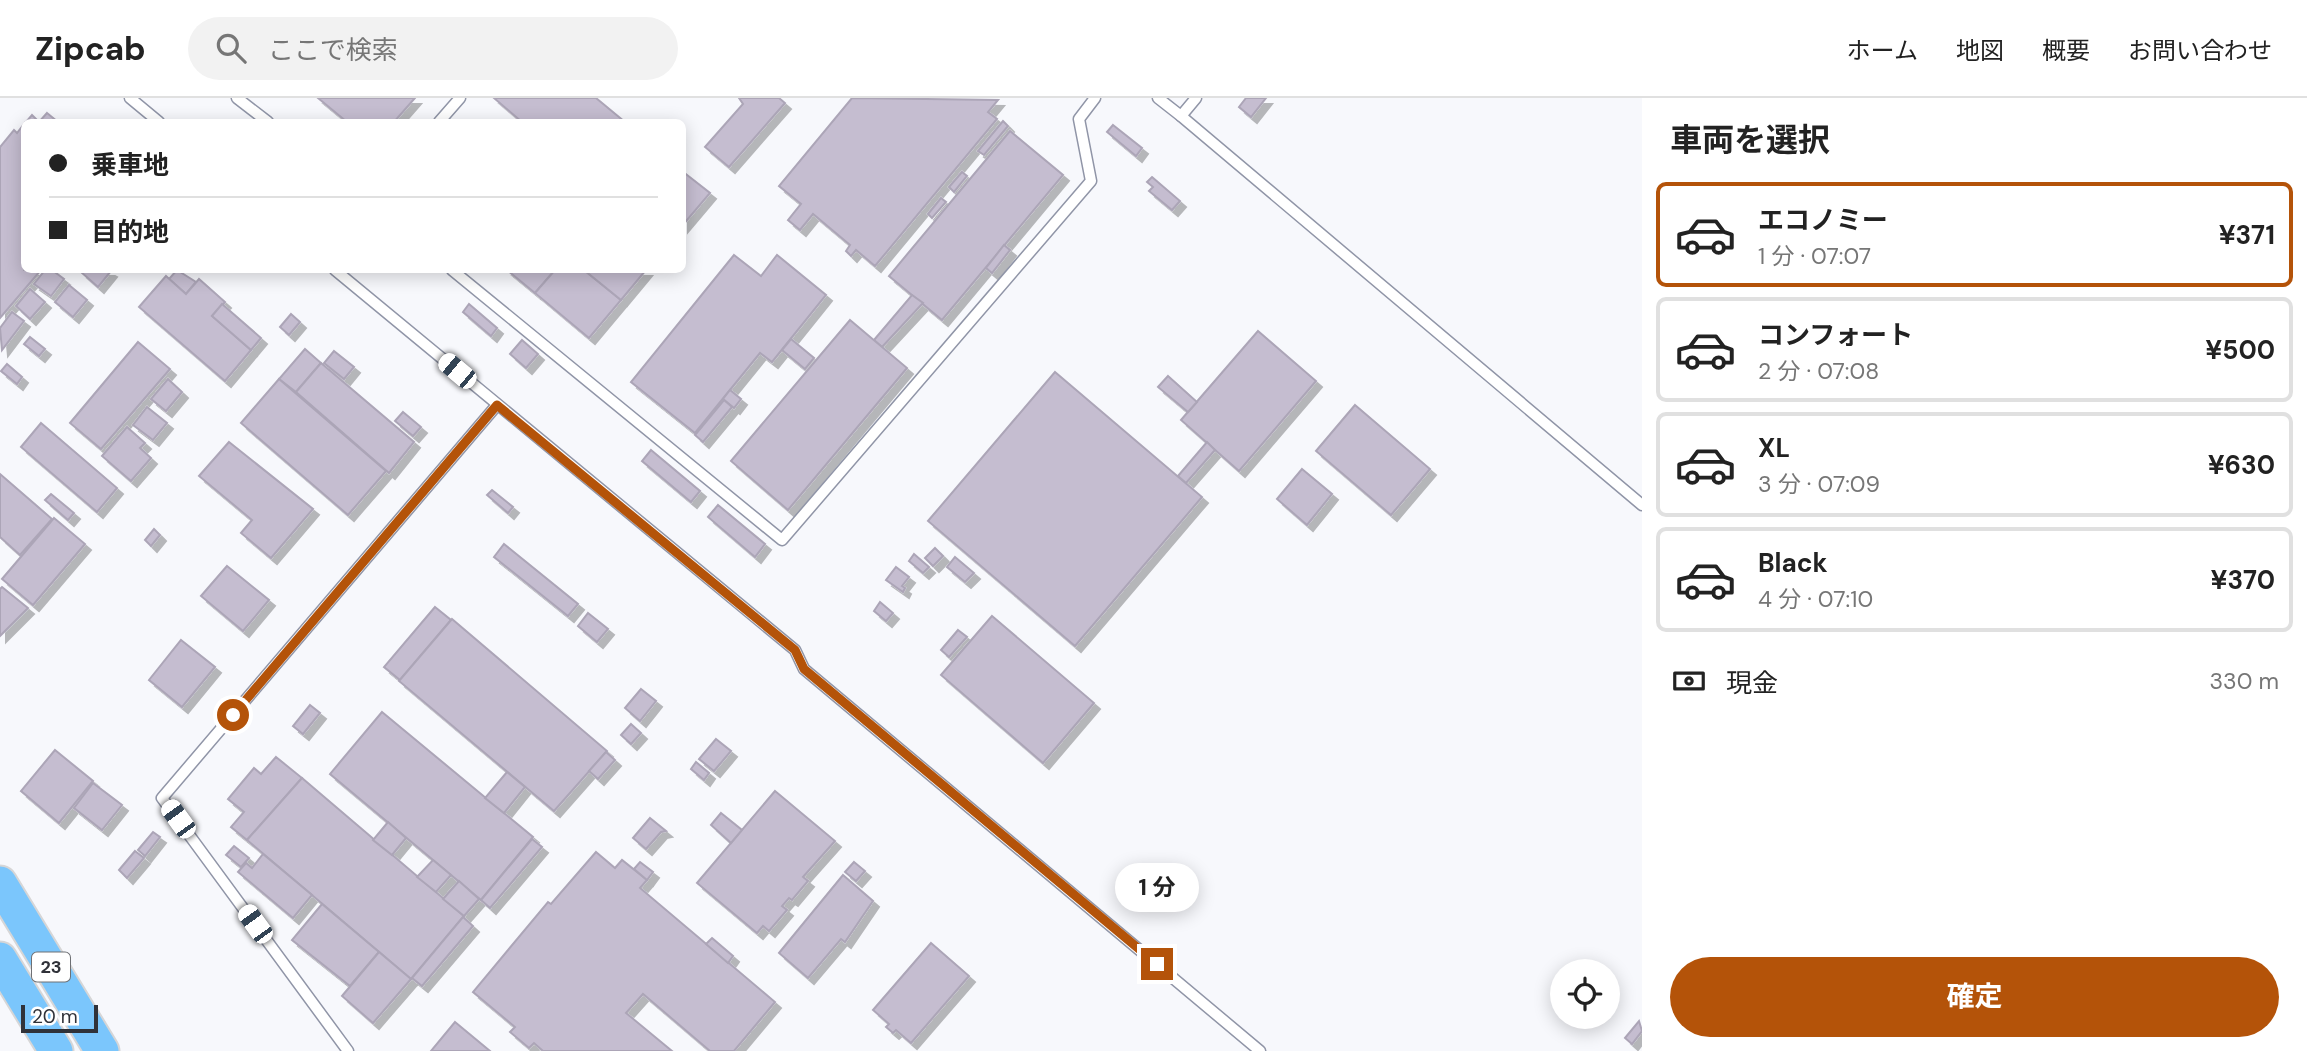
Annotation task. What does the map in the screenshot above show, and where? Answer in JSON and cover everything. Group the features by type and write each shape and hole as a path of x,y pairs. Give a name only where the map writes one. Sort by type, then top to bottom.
{"highway":[{"name":"23","path":"0,883 102,1051"},
{"name":"23","path":"0,959 56,1051"}],"lane":[{"path":"130,98 155,119"},
{"path":"237,98 264,119"},
{"path":"442,119 460,98"},
{"path":"456,273 782,540 1091,181 1079,119 1095,98"},
{"path":"1158,98 1642,505"},
{"path":"1181,116 1196,98"},
{"path":"339,273 795,650 804,669 1260,1051"},
{"path":"348,1051 162,798 497,405"}],"building":[{"path":"318,98 415,98 397,119 343,119"},
{"path":"494,98 596,98 621,119 518,119"},
{"path":"739,98 779,98 785,103 729,167 705,147 743,104"},
{"path":"852,98 998,100 988,112 997,119 875,266 856,250 851,256 846,251 850,245 813,214 800,230 788,220 801,204 779,186"},
{"path":"1246,98 1266,98 1251,117 1239,107"},
{"path":"47,113 54,119 42,119"},
{"path":"1003,121 1008,126 984,155 978,151"},
{"path":"1113,125 1142,148 1136,156 1107,132"},
{"path":"21,128 21,273 38,273 0,318 0,147 14,130 17,133"},
{"path":"1010,131 1063,175 942,320 889,276"},
{"path":"962,172 967,176 954,192 949,187"},
{"path":"686,174 710,193 686,221"},
{"path":"1152,177 1180,201 1172,210 1149,191 1153,187 1147,182"},
{"path":"941,198 946,202 932,218 928,214"},
{"path":"1004,245 1010,250 992,273 986,268"},
{"path":"734,255 761,276 777,255 826,295 772,362 760,353 695,433 631,382"},
{"path":"43,273 56,273 64,279 51,296 34,284"},
{"path":"82,273 109,273 98,287"},
{"path":"174,273 182,273 196,282 186,294 169,279"},
{"path":"511,273 552,273 535,293"},
{"path":"552,273 588,273 621,300 589,338 535,293"},
{"path":"588,273 644,273 621,300"},
{"path":"166,276 186,294 199,279 225,302 212,316 251,350 225,381 139,307"},
{"path":"69,285 87,300 73,317 55,302"},
{"path":"30,289 45,302 30,319 16,306"},
{"path":"912,295 923,303 882,347 874,340"},
{"path":"222,304 261,338 251,350 212,316"},
{"path":"469,304 497,328 491,336 463,312"},
{"path":"12,312 24,321 2,350 0,328"},
{"path":"291,314 300,322 289,335 280,327"},
{"path":"850,320 907,368 788,510 731,461"},
{"path":"1258,331 1316,381 1239,471 1181,420"},
{"path":"30,337 45,349 39,356 24,344"},
{"path":"791,339 814,358 805,369 782,350"},
{"path":"522,340 538,354 526,368 510,354"},
{"path":"138,342 170,369 101,449 70,423"},
{"path":"305,349 321,363 296,392 279,379"},
{"path":"334,351 354,367 344,379 324,363"},
{"path":"321,363 414,442 389,473 296,392"},
{"path":"7,364 22,377 17,384 1,371"},
{"path":"1055,372 1202,497 1075,646 928,521"},
{"path":"1168,376 1197,402 1188,412 1158,387"},
{"path":"168,379 182,392 166,411 151,399"},
{"path":"279,379 386,471 348,515 241,423"},
{"path":"730,390 741,399 734,408 723,399"},
{"path":"724,400 732,407 703,442 695,435"},
{"path":"1355,405 1430,469 1391,515 1316,451"},
{"path":"147,407 167,423 153,440 133,425"},
{"path":"403,412 421,427 413,436 395,421"},
{"path":"41,423 117,488 97,512 21,447"},
{"path":"127,427 145,443 140,448 151,458 131,481 102,456"},
{"path":"229,442 313,509 271,558 241,533 252,520 199,476"},
{"path":"1207,442 1215,450 1186,483 1178,476"},
{"path":"651,450 700,491 691,502 642,461"},
{"path":"1302,469 1332,494 1307,525 1277,499"},
{"path":"0,474 52,519 20,555 0,537"},
{"path":"492,490 513,507 508,513 487,495"},
{"path":"51,494 74,513 68,520 45,500"},
{"path":"718,505 765,544 755,557 708,517"},
{"path":"54,518 85,544 33,605 2,579"},
{"path":"154,529 160,535 151,546 145,540"},
{"path":"504,544 578,604 568,616 494,557"},
{"path":"935,548 943,556 933,566 925,558"},
{"path":"914,554 929,567 923,573 909,561"},
{"path":"955,557 974,573 965,582 947,567"},
{"path":"227,566 269,600 243,631 201,596"},
{"path":"896,567 909,577 902,586 905,588 903,592 886,580"},
{"path":"2,587 28,608 0,636 0,589"},
{"path":"880,602 893,613 886,621 874,611"},
{"path":"435,607 451,620 400,680 384,667"},
{"path":"588,613 608,629 597,642 578,626"},
{"path":"992,616 1094,703 1043,763 941,675"},
{"path":"452,619 607,751 554,811 399,681"},
{"path":"958,630 967,637 949,657 941,650"},
{"path":"181,640 215,667 182,707 149,680"},
{"path":"641,689 656,701 640,721 625,708"},
{"path":"310,705 320,713 303,734 293,726"},
{"path":"382,712 533,837 481,900 330,774"},
{"path":"631,724 641,733 631,744 621,735"},
{"path":"716,739 731,751 714,771 699,759"},
{"path":"55,750 93,781 59,823 21,791"},
{"path":"606,752 615,760 598,779 589,771"},
{"path":"276,757 302,778 247,840 231,827 244,812 228,799 254,768 261,774"},
{"path":"696,762 709,773 704,780 691,769"},
{"path":"507,772 525,787 504,813 485,798"},
{"path":"302,778 464,916 411,979 247,840"},
{"path":"93,783 122,805 102,830 74,808"},
{"path":"775,791 835,841 803,877 808,881 792,900 789,898 782,906 787,910 769,931 763,926 757,933 697,883"},
{"path":"721,813 742,830 731,843 711,825"},
{"path":"650,818 666,831 661,832 646,849 633,838"},
{"path":"388,822 406,838 392,855 373,840"},
{"path":"153,832 160,837 145,856 138,850"},
{"path":"532,839 542,847 490,908 481,900"},
{"path":"234,846 249,858 241,867 226,855"},
{"path":"135,851 144,858 127,878 119,870"},
{"path":"596,852 615,868 622,860 647,880 640,888 775,1002 734,1051 710,1051 643,994 626,1013 672,1051 543,1051 534,1043 529,1048 510,1032 515,1027 473,992 548,902 551,904"},
{"path":"263,854 312,895 293,918 238,872 246,863 252,868"},
{"path":"433,860 451,875 436,892 417,877"},
{"path":"640,862 653,872 647,880 634,869"},
{"path":"854,862 865,871 856,881 845,872"},
{"path":"843,875 873,901 845,942 841,939 808,978 779,953"},
{"path":"459,881 479,899 464,916 443,899"},
{"path":"322,904 379,952 350,986 292,940"},
{"path":"463,917 473,926 422,986 412,978"},
{"path":"712,938 733,956 728,963 706,944"},
{"path":"931,943 969,976 911,1043 896,1030 893,1033 886,1027 889,1024 873,1010"},
{"path":"379,952 411,979 373,1023 342,996"},
{"path":"1639,1021 1642,1031 1632,1044 1625,1038"},
{"path":"455,1022 490,1051 431,1051"}],"route":[{"path":"233,715 497,405 795,650 804,669 1157,964"}]}
